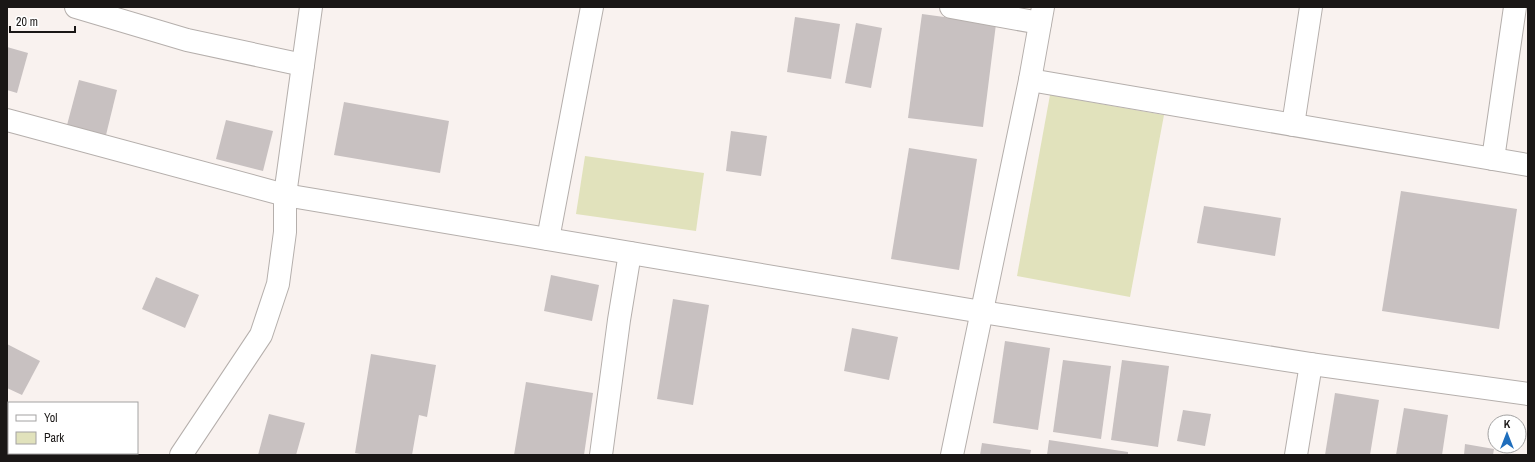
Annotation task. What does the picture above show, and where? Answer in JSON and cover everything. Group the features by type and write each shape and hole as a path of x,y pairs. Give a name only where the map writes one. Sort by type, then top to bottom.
{"street":[{"path":"76,7 187,40 303,65"},
{"path":"181,455 262,335 278,284 285,232 285,195 311,7"},
{"path":"548,239 592,7"},
{"path":"952,7 1041,15 1030,80 952,455"},
{"path":"1293,125 1311,7"},
{"path":"1493,159 1515,7"},
{"path":"1030,80 1528,165"},
{"path":"7,120 285,195 982,312 1311,364 1528,394"},
{"path":"601,455 619,320 630,253"},
{"path":"1296,455 1311,364"}],"green space":[{"path":"1050,95 1164,115 1130,297 1017,276"},
{"path":"585,156 704,173 696,231 576,214"}],"building":[{"path":"922,14 996,24 983,127 908,118"},
{"path":"795,17 840,24 831,79 787,72"},
{"path":"856,23 882,28 871,88 845,83"},
{"path":"7,47 28,53 17,93 7,90"},
{"path":"79,80 117,90 106,135 67,125"},
{"path":"344,102 449,121 440,173 334,155"},
{"path":"226,120 273,131 263,171 216,159"},
{"path":"731,131 767,136 761,176 726,171"},
{"path":"909,148 977,159 959,270 891,259"},
{"path":"1401,191 1517,209 1499,329 1382,311"},
{"path":"1204,206 1281,218 1275,256 1197,243"},
{"path":"551,275 599,285 592,321 544,311"},
{"path":"156,277 199,295 185,328 142,309"},
{"path":"673,299 709,305 693,405 657,399"},
{"path":"852,328 898,337 889,380 844,371"},
{"path":"1005,341 1050,348 1038,430 993,423"},
{"path":"7,344 40,361 22,395 7,388"},
{"path":"371,354 436,365 427,417 419,415 412,455 366,455 355,453"},
{"path":"1063,360 1111,366 1101,439 1053,432"},
{"path":"1122,360 1169,366 1158,447 1111,440"},
{"path":"526,382 593,393 584,455 514,455"},
{"path":"1335,393 1379,400 1370,455 1325,455"},
{"path":"1404,408 1448,415 1442,455 1396,455"},
{"path":"1183,410 1211,414 1205,446 1177,441"},
{"path":"269,414 305,423 296,455 258,455"},
{"path":"1049,440 1128,452 1128,455 1047,455"},
{"path":"982,443 1031,450 1030,455 980,455"},
{"path":"1465,444 1487,448 1487,454 1493,454 1493,455 1464,455"},
{"path":"40,454 86,454 85,455"}]}
